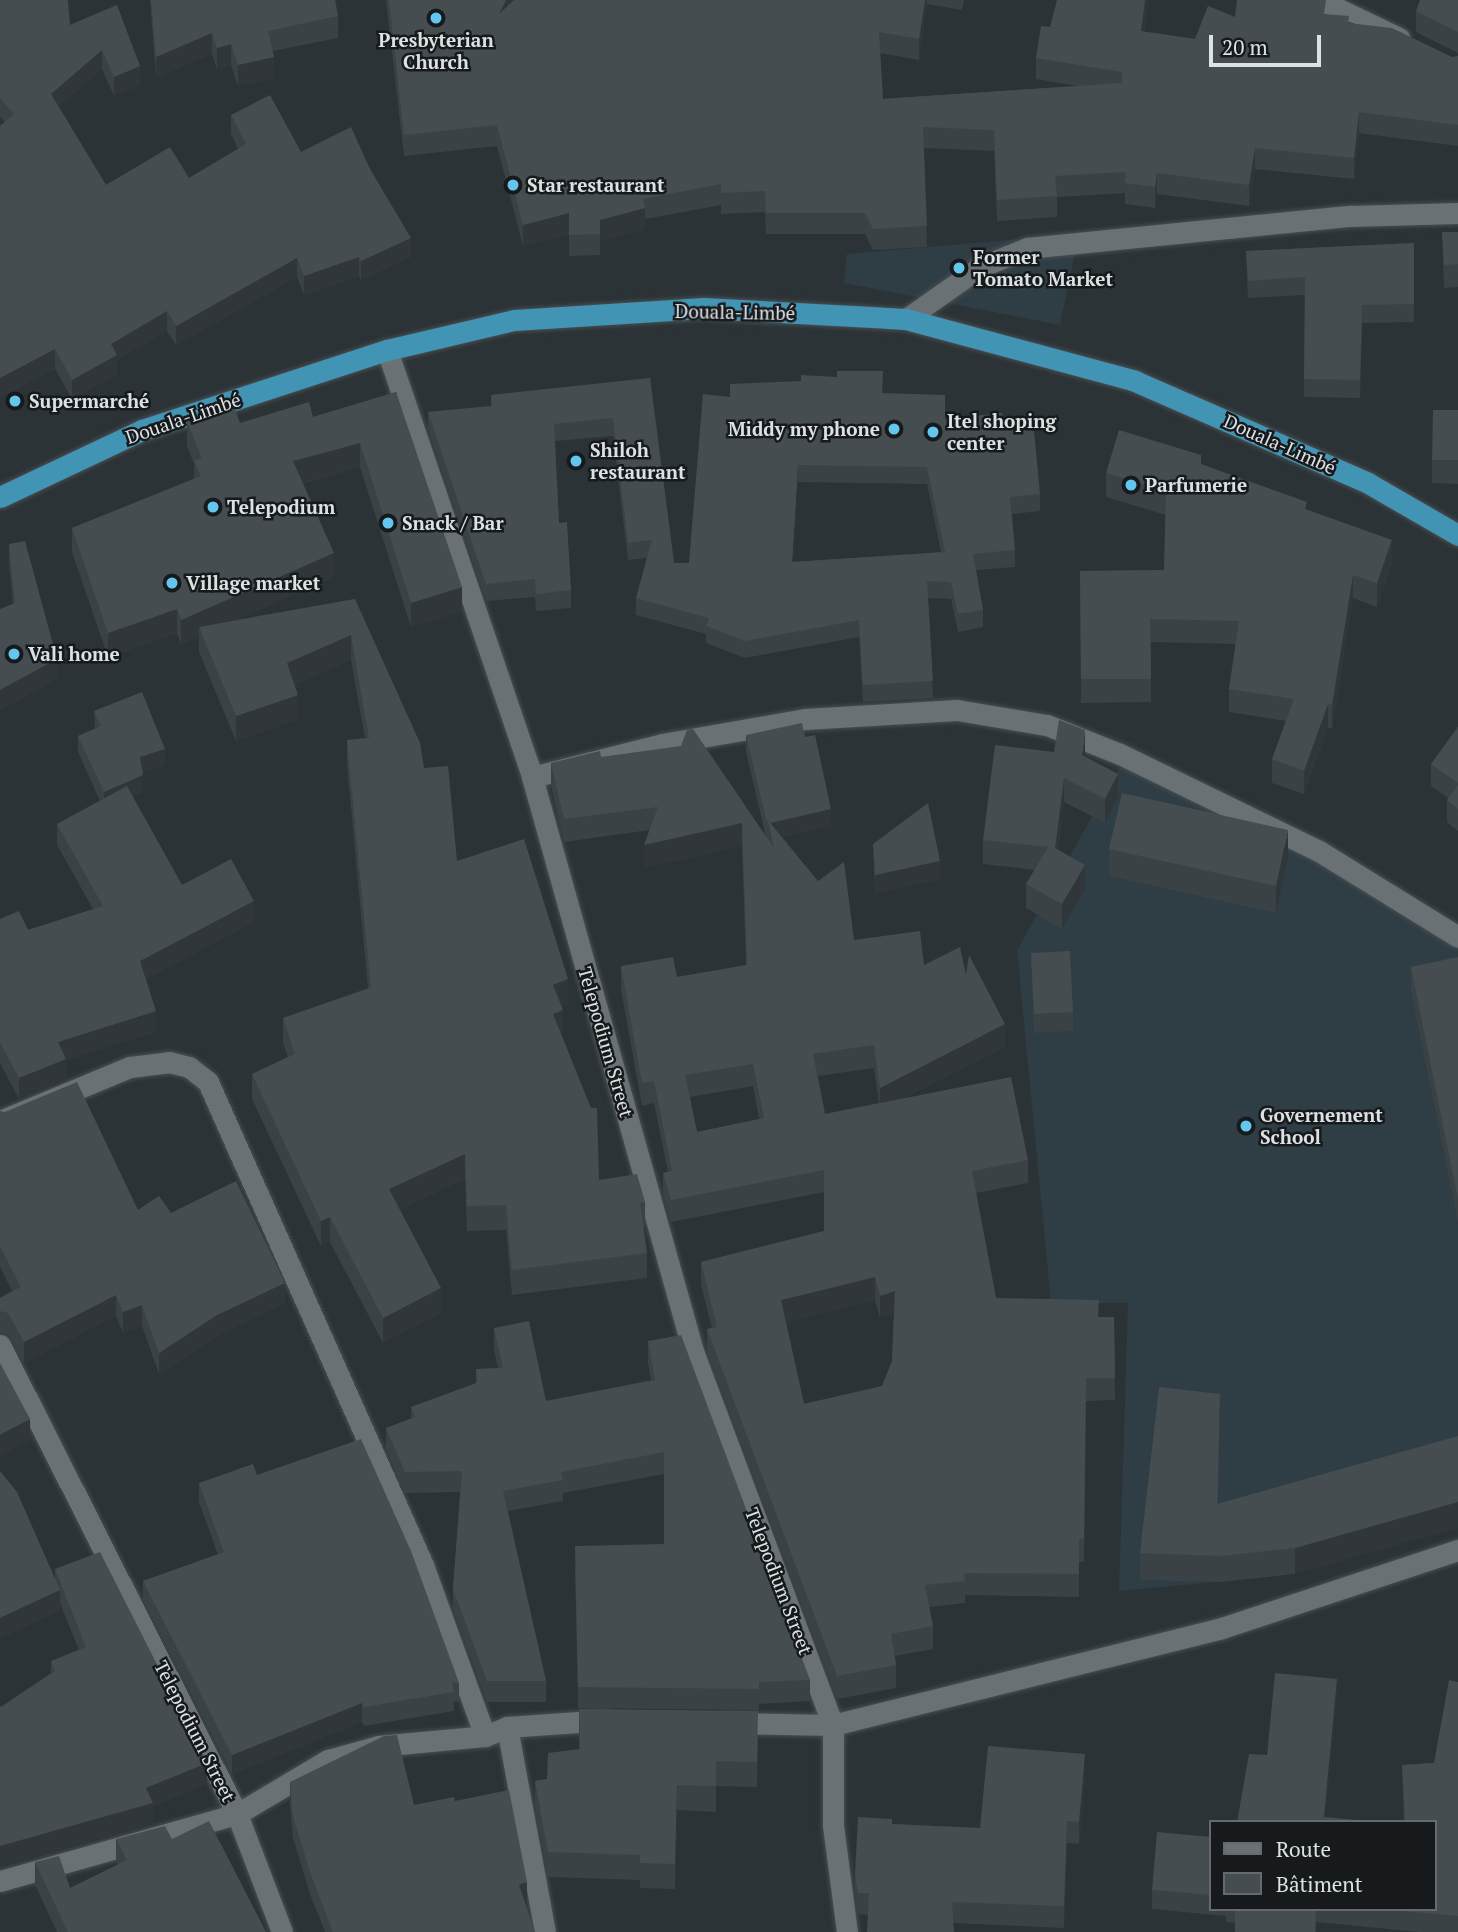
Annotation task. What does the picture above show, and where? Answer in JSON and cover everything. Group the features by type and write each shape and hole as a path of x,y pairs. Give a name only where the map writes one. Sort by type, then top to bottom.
{"highway":[{"name":"Douala-Limbé","path":"0,497 142,430 387,349 514,320 704,308 906,319 1135,381 1368,483 1458,535"}],"street":[{"path":"1320,0 1420,48"},
{"path":"906,319 980,267 1027,248 1350,216 1458,214"},
{"name":"Telepodium Street","path":"387,349 532,778 693,1351 832,1725 833,1825 847,1932"},
{"path":"532,778 662,744 805,719 957,710 1047,725 1121,754 1319,852 1458,937"},
{"path":"0,1121 130,1067 169,1062 189,1067 208,1082 423,1565 485,1736"},
{"name":"Telepodium Street","path":"0,1346 237,1814 328,1760 378,1746 485,1736 507,1727 625,1720"},
{"path":"708,1722 832,1725 1222,1628 1458,1550"},
{"path":"507,1727 545,1932"},
{"path":"0,1881 237,1814 282,1932"}],"shaded area":[{"name":"Former Tomato Market","path":"1079,234 1060,325 844,283 847,254"},
{"name":"Governement School","path":"1121,765 1306,843 1458,933 1458,1528 1239,1580 1119,1591 1128,1303 1051,1303 1017,950"}],"building":[{"path":"0,0 68,0 70,25 117,5 140,66 114,77 102,50 51,94 106,185 170,147 189,178 246,144 231,115 270,95 301,152 351,127 370,169 411,238 361,261 359,257 304,276 297,258 176,326 167,311 111,344 117,355 72,380 55,349 0,378 0,126 14,114 0,98"},
{"path":"151,0 335,0 338,16 268,31 274,57 238,65 231,44 217,48 212,33 156,57"},
{"path":"389,0 506,0 499,14 514,0 925,0 919,39 879,32 883,99 1122,83 1122,72 1036,58 1041,26 1050,27 1057,0 1145,0 1141,31 1195,39 1208,6 1235,17 1237,0 1326,0 1324,14 1349,16 1348,23 1392,28 1452,57 1458,56 1458,125 1359,112 1354,158 1255,148 1249,185 1157,173 1155,187 1125,183 1126,172 1055,176 1057,196 997,200 994,130 923,127 927,226 873,229 865,213 766,213 765,191 721,193 721,184 643,199 645,208 600,220 600,234 569,235 569,213 523,225 497,125 404,135"},
{"path":"1420,0 1458,0 1458,32 1416,11"},
{"path":"1442,232 1458,232 1458,264 1444,265"},
{"path":"1414,243 1414,304 1362,305 1360,380 1304,379 1305,277 1248,281 1246,251"},
{"path":"837,371 883,371 882,393 945,395 945,419 1002,413 1003,422 1033,420 1040,494 1010,497 1015,550 973,554 983,610 958,614 951,582 927,581 933,681 863,685 859,620 745,641 706,626 709,618 636,598 652,540 628,543 613,418 554,424 559,523 567,522 571,590 536,594 535,579 486,584 428,412 492,406 491,395 650,378 674,563 689,563 703,394 730,397 730,384 801,381 801,375 837,377","holes":["798,465 927,467 945,552 792,562"]},
{"path":"396,392 462,587 411,603 360,443 293,461 334,553 181,620 177,609 108,633 72,528 201,476 194,461 202,458 187,422 233,404 240,423 309,402 313,417"},
{"path":"1433,410 1458,410 1458,460 1432,460"},
{"path":"1119,430 1201,455 1201,464 1307,502 1305,509 1392,540 1377,583 1353,575 1332,705 1328,704 1304,771 1272,759 1294,699 1229,689 1239,621 1150,619 1151,679 1081,679 1080,571 1164,570 1166,491 1106,473"},
{"path":"25,541 57,659 0,690 0,609 15,603 9,544"},
{"path":"355,599 420,743 424,768 448,766 457,861 524,839 568,979 553,985 563,1010 553,1014 591,1108 597,1108 599,1180 637,1174 645,1202 640,1203 647,1253 512,1270 506,1205 467,1206 465,1154 389,1189 441,1288 383,1318 330,1217 321,1221 252,1074 295,1054 283,1018 371,988 347,740 369,738 351,635 287,663 298,695 236,716 199,627"},
{"path":"142,692 165,749 140,757 143,775 104,792 78,736 101,726 94,711"},
{"path":"1059,720 1085,730 1082,755 1118,774 1105,799 1064,778 1055,848 1085,865 1062,904 1026,884 1048,847 983,840 995,745 1054,752"},
{"path":"802,723 805,737 815,735 831,809 770,823 767,819 767,823 746,735"},
{"path":"1458,727 1458,783 1431,764"},
{"path":"693,729 774,848 767,819 818,881 844,862 854,940 920,931 924,965 960,947 966,975 969,955 1005,1024 880,1088 874,1045 813,1054 825,1114 1011,1077 1028,1160 972,1171 996,1298 1099,1300 1098,1317 1114,1317 1115,1378 1086,1378 1084,1539 1079,1539 1079,1574 964,1573 965,1581 925,1585 933,1626 891,1634 896,1665 837,1676 707,1329 717,1327 701,1262 824,1231 824,1170 671,1200 663,1173 672,1171 654,1081 642,1083 621,966 673,957 677,977 747,965 742,823 644,845 658,807 564,819 551,763 600,751 601,757 681,746 687,730","holes":["753,1064 764,1118 697,1132 685,1075","875,1277 880,1296 895,1291 892,1361 882,1386 804,1404 781,1300"]},
{"path":"1458,785 1458,809 1447,800"},
{"path":"127,786 182,885 231,859 254,901 140,961 156,1011 58,1042 66,1059 19,1078 0,1042 0,919 19,911 28,930 103,906 57,824"},
{"path":"1122,793 1288,830 1276,886 1109,849"},
{"path":"928,803 940,861 875,875 873,844"},
{"path":"1070,951 1073,1012 1034,1014 1031,953"},
{"path":"1458,957 1458,1199 1411,967"},
{"path":"77,1082 138,1210 159,1196 171,1213 236,1181 285,1283 217,1315 159,1353 142,1305 123,1312 116,1295 24,1342 8,1313 0,1311 0,1298 21,1287 0,1246 0,1111 5,1112"},
{"path":"529,1321 546,1401 655,1380 648,1341 681,1335 810,1680 759,1682 759,1689 578,1687 575,1546 664,1544 664,1452 561,1472 563,1480 503,1491 546,1681 487,1681 453,1589 462,1471 405,1472 386,1428 415,1417 411,1407 477,1383 476,1369 503,1368 494,1328"},
{"path":"0,1363 30,1419 0,1435"},
{"path":"1159,1387 1220,1394 1217,1504 1458,1436 1458,1502 1295,1548 1220,1556 1140,1553"},
{"path":"361,1439 411,1551 459,1683 452,1682 454,1692 364,1707 362,1703 232,1755 143,1581 224,1552 199,1483 253,1464 257,1475"},
{"path":"0,1471 17,1492 60,1590 0,1618"},
{"path":"100,1552 207,1763 146,1788 153,1803 0,1846 0,1705 1,1707 55,1671 51,1661 86,1647 55,1569"},
{"path":"1275,1673 1337,1679 1324,1817 1356,1820 1237,1820 1249,1754 1267,1755"},
{"path":"1449,1680 1458,1682 1458,1916 1404,1911 1437,1911 1437,1820 1405,1820 1402,1765 1434,1763"},
{"path":"579,1709 758,1711 757,1762 716,1761 716,1786 677,1785 675,1864 640,1863 640,1855 548,1852 535,1781 547,1779 548,1753 580,1749"},
{"path":"397,1735 414,1805 454,1797 455,1801 509,1790 527,1882 519,1885 535,1932 333,1932 310,1872 293,1816 290,1782 384,1736"},
{"path":"988,1746 1085,1754 1079,1822 1067,1821 1064,1906 952,1902 954,1932 867,1932 869,1893 858,1893 855,1874 858,1817 892,1819 892,1824 980,1828"},
{"path":"209,1821 266,1932 68,1932 35,1862 59,1856 70,1888 127,1860 116,1839 165,1826 172,1839"},
{"path":"1157,1832 1210,1837 1210,1895 1152,1890"},
{"path":"1235,1911 1316,1911 1315,1932 1235,1932"}],"place":[{"name":"Presbyterian Church","path":"436,18"},
{"name":"Star restaurant","path":"513,185"},
{"name":"Former Tomato Market","path":"959,268"},
{"name":"Supermarché","path":"15,401"},
{"name":"Middy my phone","path":"894,429"},
{"name":"Itel shoping center","path":"933,432"},
{"name":"Shiloh restaurant","path":"576,461"},
{"name":"Parfumerie","path":"1131,485"},
{"name":"Telepodium","path":"213,507"},
{"name":"Snack / Bar","path":"388,523"},
{"name":"Village market","path":"172,583"},
{"name":"Vali home","path":"14,654"},
{"name":"Governement School","path":"1246,1126"}]}
